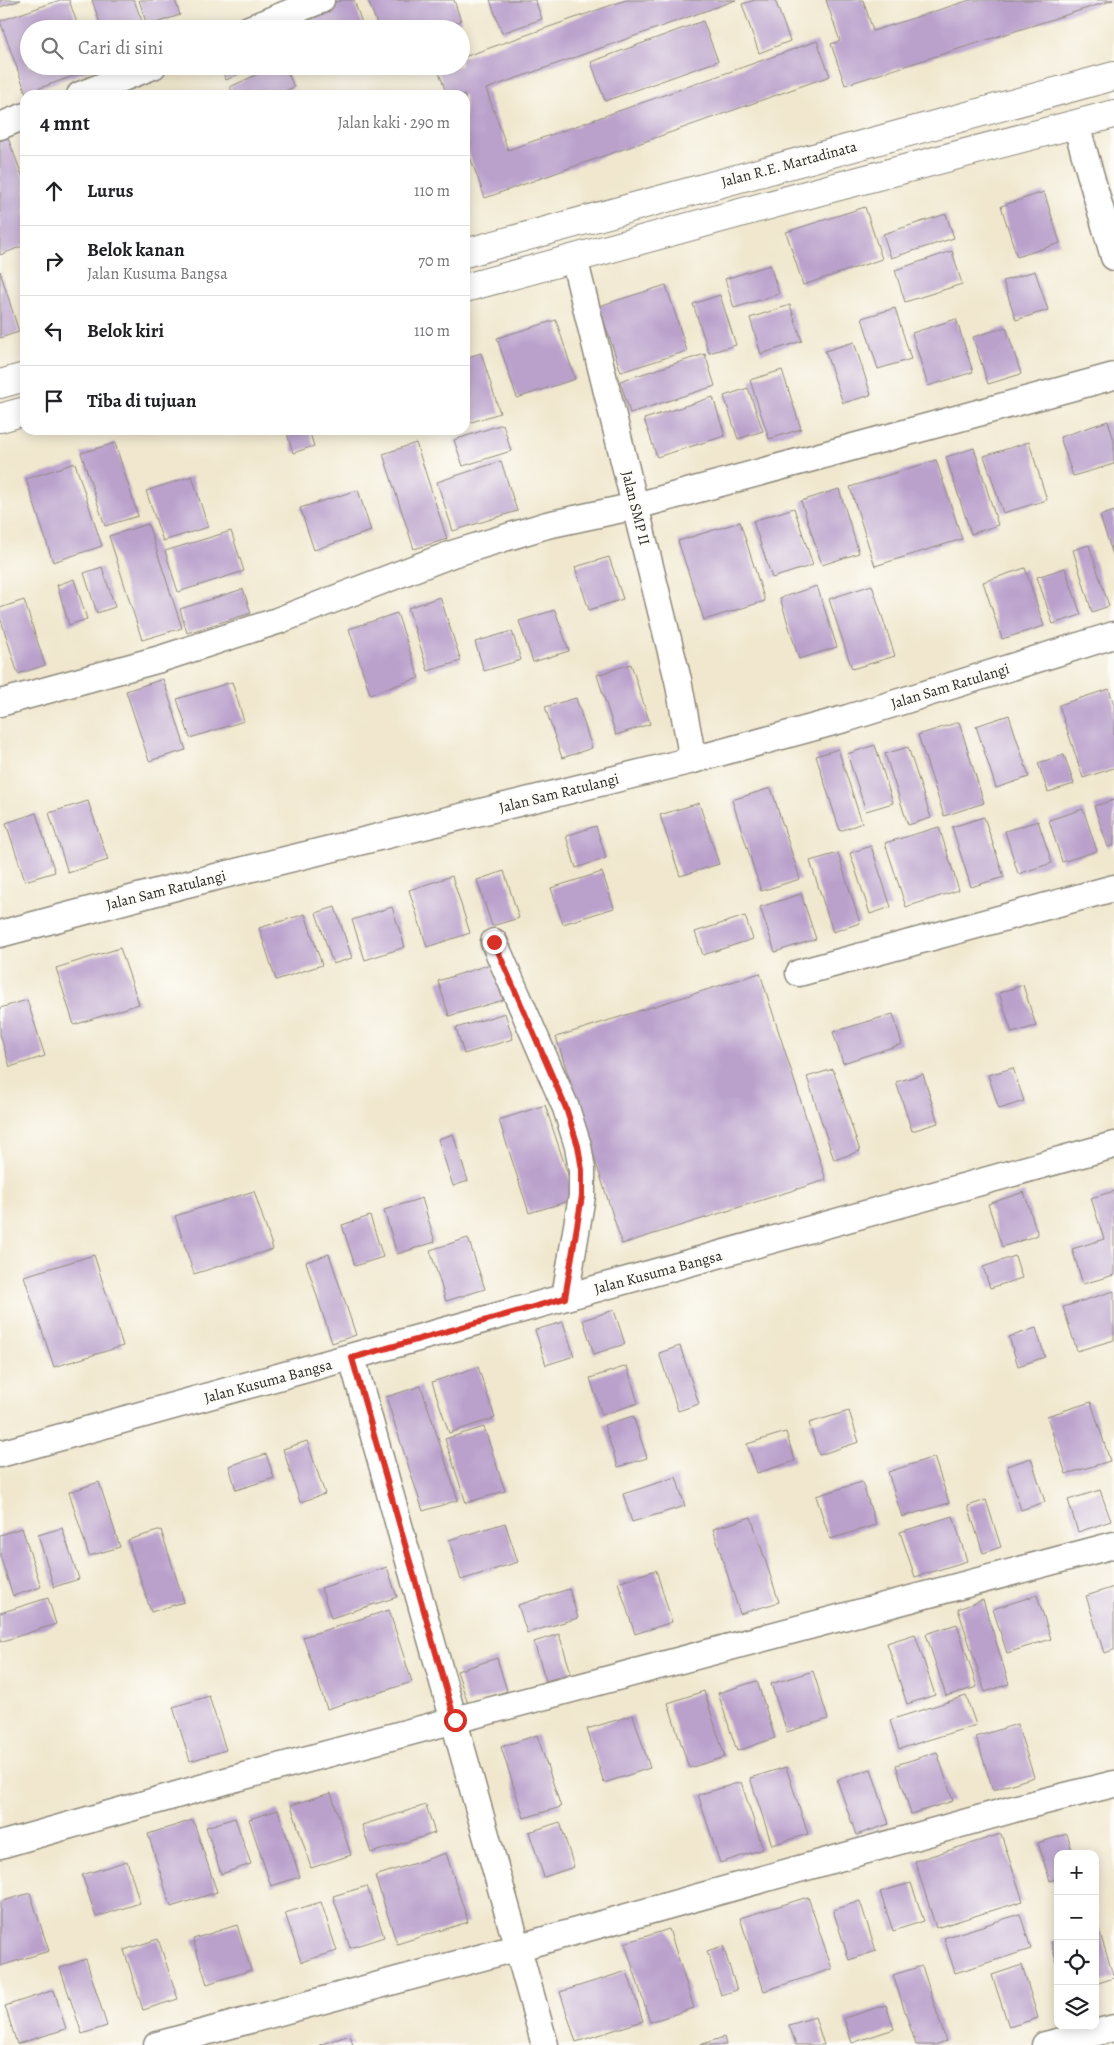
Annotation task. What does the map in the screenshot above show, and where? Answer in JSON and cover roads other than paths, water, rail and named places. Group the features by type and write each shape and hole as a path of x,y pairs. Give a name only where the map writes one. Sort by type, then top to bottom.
{"highway":[{"name":"Jalan R.E. Martadinata","path":"470,252 1114,76"},
{"path":"470,287 828,188 1114,114"},
{"path":"0,384 20,378"},
{"path":"0,418 20,412"}],"street":[{"path":"272,20 322,0"},
{"path":"93,90 130,75"},
{"path":"0,126 20,118"},
{"path":"1076,124 1114,257"},
{"name":"Jalan SMP II","path":"574,258 678,680 693,760"},
{"path":"0,704 160,659 277,621 461,552 547,525 636,506 1114,376"},
{"name":"Jalan Sam Ratulangi","path":"0,934 183,885 693,760 848,718 1114,635"},
{"path":"799,973 1114,888"},
{"path":"494,942 566,1108 578,1146 582,1170 582,1196 565,1298"},
{"name":"Jalan Kusuma Bangsa","path":"0,1454 352,1358 1114,1145"},
{"path":"352,1358 455,1720 516,1948 545,2045"},
{"path":"0,1844 229,1780 1114,1545"},
{"path":"157,2045 516,1948 1012,1810 1114,1784"},
{"path":"1045,2045 1114,2028"}]}
